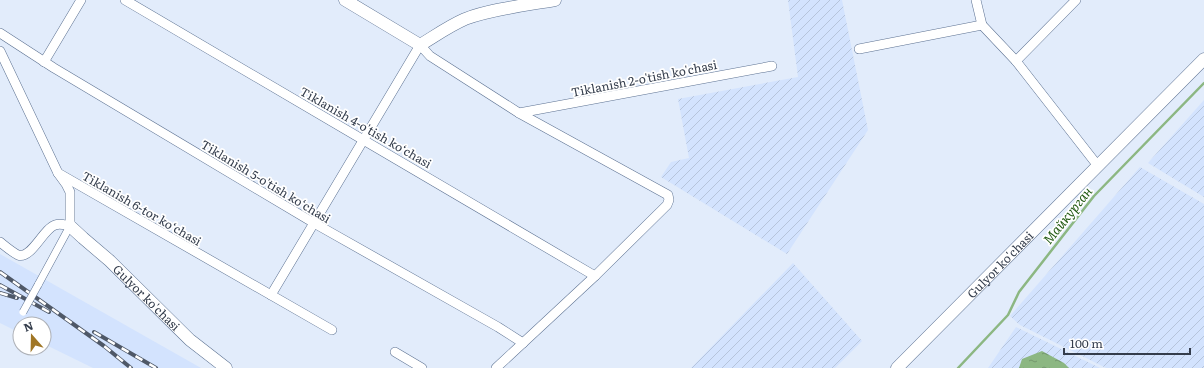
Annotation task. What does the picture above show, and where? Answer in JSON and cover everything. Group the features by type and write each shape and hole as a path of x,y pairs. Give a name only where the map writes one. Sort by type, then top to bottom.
{"street":[{"path":"44,62 81,0"},
{"name":"Tiklanish 4-o'tish ko‘chasi","path":"125,0 595,276"},
{"path":"345,0 420,45 430,56 519,113 668,195 669,200 667,206 595,276 496,368"},
{"path":"271,295 420,45 467,19 486,13 555,0"},
{"path":"976,0 982,25 1016,61 1098,166"},
{"path":"1016,61 1076,0"},
{"path":"859,50 982,25"},
{"name":"Tiklanish 5-o'tish ko‘chasi","path":"0,33 44,62 314,223 498,327 523,344"},
{"path":"0,52 58,174 70,192 70,226 23,312"},
{"name":"Gulyor ko'chasi","path":"896,368 1204,59"},
{"name":"Tiklanish 2-o'tish ko'chasi","path":"519,113 772,66"},
{"name":"Tiklanish 6-tor ko‘chasi","path":"58,174 332,330"},
{"path":"0,242 18,255 24,255 29,252 52,226 58,224 70,226"},
{"name":"Gulyor ko'chasi","path":"70,226 110,261 190,340 226,368"},
{"path":"395,352 422,368"}],"shaded area":[{"path":"788,0 842,0 868,130 787,254 661,177 671,162 689,158 678,99 798,77"},
{"path":"1204,100 1204,197 1148,163"},
{"path":"1140,167 1204,204 1204,368 1106,368 1020,325 1010,316"},
{"path":"0,254 201,368 93,368 52,348 52,316 12,316 12,329 0,323"},
{"path":"793,263 862,341 835,368 691,368"},
{"path":"1016,327 1100,368 988,368"}],"water":[{"path":"1042,351 1064,363 1069,368 1019,368 1022,359"}],"waterway":[{"name":"Майкурган","path":"958,368 1008,315 1019,292 1094,196 1204,83"}],"railway":[{"path":"0,272 104,346 131,368"},
{"path":"0,285 49,312"},
{"path":"0,293 17,298"},
{"path":"94,332 156,368"}]}
